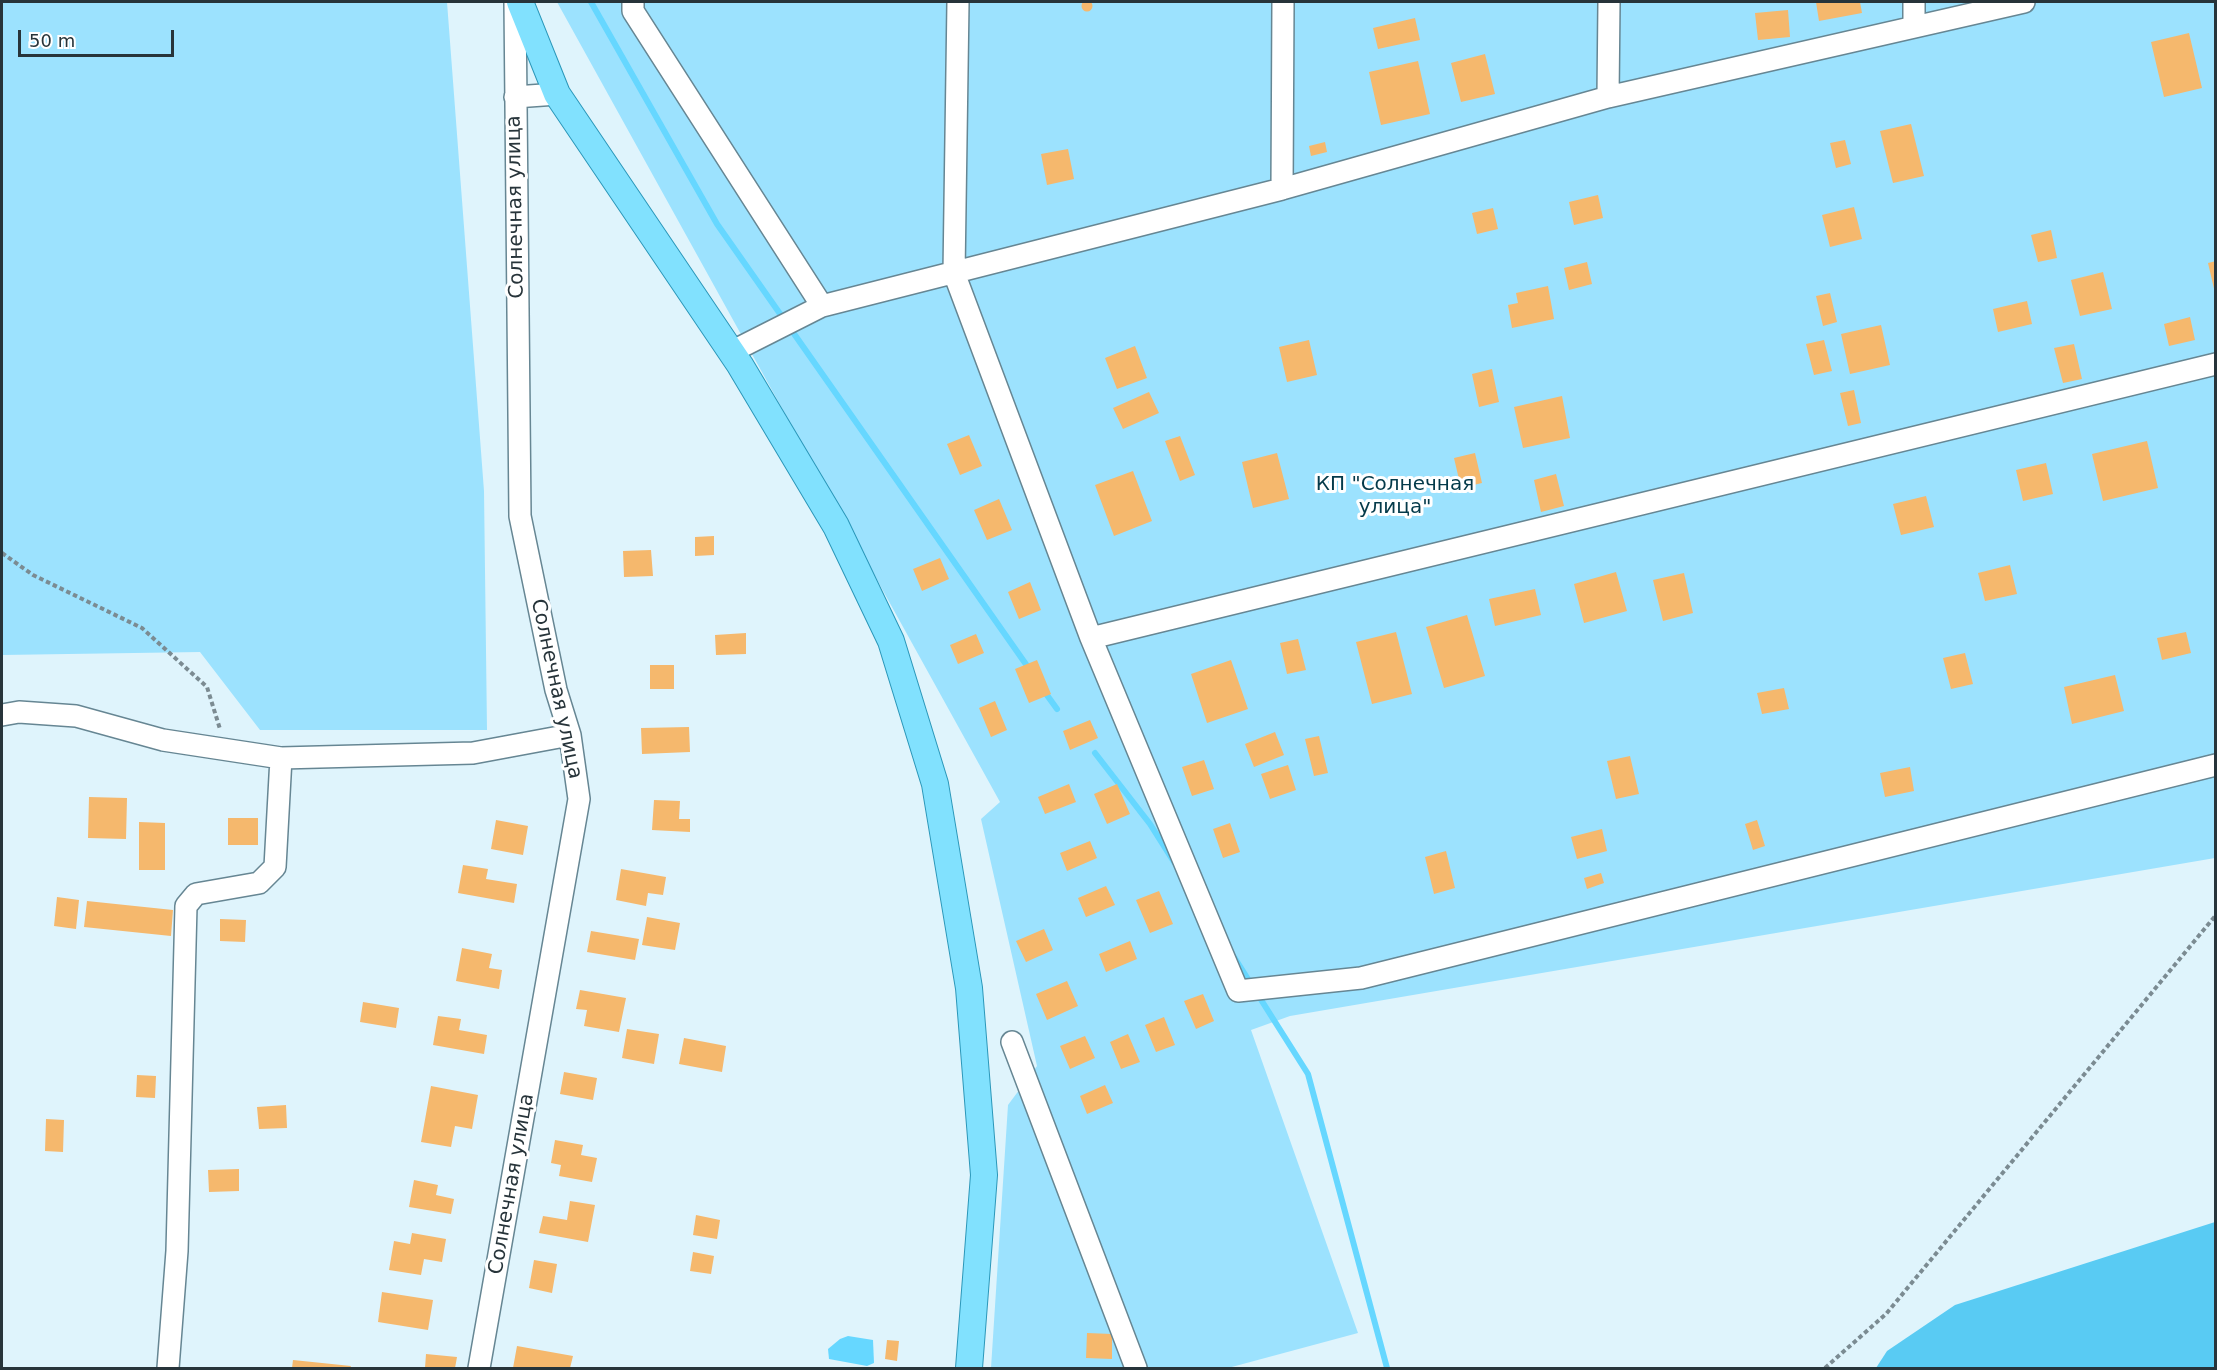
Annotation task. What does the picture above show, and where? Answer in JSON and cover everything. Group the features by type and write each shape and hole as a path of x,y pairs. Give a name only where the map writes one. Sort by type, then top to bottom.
{"main road":[{"path":"518,2 557,94 731,352 836,526 891,641 935,784 969,988 984,1175 969,1368"}],"street":[{"name":"Солнечная улица","path":"478,1368 579,799 570,735 556,690 520,516 515,97 518,2"},
{"path":"633,2 633,11 822,306"},
{"path":"958,2 954,273 1091,638 1239,991 1361,978 2216,765"},
{"path":"1282,189 1283,2"},
{"path":"1608,97 1609,2"},
{"path":"1914,2 1914,25"},
{"path":"731,352 822,306 1282,189 1608,97 1914,25 2024,2"},
{"path":"515,97 557,94"},
{"path":"1091,638 2216,364"},
{"path":"2,715 19,712 75,716 163,740 281,758 472,753 570,735"},
{"path":"168,1368 177,1251 186,906 196,894 259,884 275,867 281,758"},
{"path":"1012,1042 1136,1368"}],"path":[{"path":"2,553 33,575 142,628 207,687 227,750"},
{"path":"1825,1368 1886,1314 2216,915"}],"green space":[{"path":"2,2 447,2 484,491 487,730 260,730 200,652 2,655"},
{"name":"КП \"Солнечная улица\"","path":"557,2 2215,2 2215,858 1290,1016 1251,1030 1358,1333 1228,1368 991,1368 1008,1105 1037,1066 981,819 1000,802"}],"shaded area":[{"path":"2215,1222 2215,1368 1876,1368 1887,1351 1955,1305"},
{"path":"848,1336 873,1340 874,1363 867,1366 829,1359 828,1349 840,1339"}],"building":[{"path":"1087,0 1093,6 1087,12 1081,6"},
{"path":"1816,2 1860,2 1862,13 1819,21"},
{"path":"1788,10 1790,37 1758,40 1755,13"},
{"path":"1415,18 1420,40 1378,49 1373,28"},
{"path":"2189,33 2202,88 2164,97 2151,42"},
{"path":"1485,54 1495,94 1461,102 1451,63"},
{"path":"1418,61 1430,114 1381,125 1369,72"},
{"path":"1911,124 1924,176 1893,183 1880,131"},
{"path":"1845,140 1851,164 1836,168 1830,143"},
{"path":"1325,142 1327,152 1311,156 1309,146"},
{"path":"1068,149 1074,179 1047,185 1041,154"},
{"path":"1598,195 1603,218 1574,225 1569,202"},
{"path":"1854,207 1862,239 1830,247 1822,215"},
{"path":"1493,208 1498,229 1477,234 1472,213"},
{"path":"2051,230 2057,258 2038,262 2031,235"},
{"path":"2216,261 2216,293 2215,293 2208,263"},
{"path":"1587,262 1592,284 1569,290 1564,268"},
{"path":"2103,272 2112,309 2080,316 2071,280"},
{"path":"1548,286 1554,319 1512,328 1508,305 1518,303 1516,293"},
{"path":"1830,293 1837,322 1823,326 1816,296"},
{"path":"2027,301 2032,324 1998,332 1993,309"},
{"path":"2190,317 2195,340 2169,346 2164,324"},
{"path":"1881,325 1890,365 1850,374 1841,334"},
{"path":"1309,340 1317,375 1287,382 1279,347"},
{"path":"1824,340 1832,371 1814,375 1806,344"},
{"path":"2074,344 2082,379 2063,383 2054,348"},
{"path":"1135,346 1147,378 1117,389 1105,358"},
{"path":"1492,369 1499,402 1479,407 1472,374"},
{"path":"1854,390 1861,423 1848,426 1840,393"},
{"path":"1149,392 1159,413 1123,429 1113,408"},
{"path":"1562,396 1570,438 1523,448 1514,407"},
{"path":"969,435 982,466 960,475 947,444"},
{"path":"1180,436 1195,475 1180,481 1165,441"},
{"path":"2147,441 2158,488 2103,501 2092,454"},
{"path":"1277,453 1289,499 1253,508 1242,462"},
{"path":"1475,453 1482,483 1461,488 1454,458"},
{"path":"2046,463 2053,494 2023,501 2016,470"},
{"path":"1133,471 1152,521 1114,536 1095,485"},
{"path":"1556,474 1564,506 1541,512 1534,480"},
{"path":"1926,496 1934,527 1901,535 1893,504"},
{"path":"999,499 1012,530 987,540 974,510"},
{"path":"714,536 714,555 695,556 695,537"},
{"path":"651,550 653,576 624,577 623,551"},
{"path":"940,558 949,579 922,591 913,569"},
{"path":"2010,565 2017,594 1985,601 1978,573"},
{"path":"1616,572 1627,611 1584,623 1574,584"},
{"path":"1684,573 1693,613 1663,621 1653,580"},
{"path":"1030,582 1041,610 1019,619 1008,592"},
{"path":"1535,589 1541,615 1495,626 1489,599"},
{"path":"1467,615 1485,676 1444,688 1426,627"},
{"path":"1396,632 1412,694 1372,704 1356,642"},
{"path":"2186,632 2191,653 2162,660 2157,638"},
{"path":"746,633 746,654 716,655 715,635"},
{"path":"976,634 984,653 958,664 950,645"},
{"path":"1298,639 1306,670 1287,674 1280,643"},
{"path":"1965,653 1973,684 1951,689 1943,658"},
{"path":"1037,660 1051,694 1029,703 1015,669"},
{"path":"1231,660 1248,709 1207,723 1191,674"},
{"path":"650,665 674,665 674,689 650,689"},
{"path":"2115,675 2124,711 2072,724 2064,687"},
{"path":"1784,688 1789,709 1762,714 1757,693"},
{"path":"995,701 1007,730 991,737 979,708"},
{"path":"1090,720 1098,738 1070,750 1063,731"},
{"path":"689,727 690,752 642,754 641,728"},
{"path":"1275,732 1284,755 1254,767 1245,744"},
{"path":"1319,736 1328,773 1314,776 1305,739"},
{"path":"1630,756 1639,794 1616,799 1607,761"},
{"path":"1204,760 1214,789 1192,796 1182,767"},
{"path":"1288,765 1296,790 1270,799 1261,774"},
{"path":"1910,767 1914,791 1885,797 1880,773"},
{"path":"1069,784 1076,802 1045,814 1038,797"},
{"path":"1117,784 1130,814 1107,824 1094,794"},
{"path":"89,797 127,798 126,839 88,838"},
{"path":"654,800 680,801 679,819 690,819 690,832 652,830"},
{"path":"228,818 258,818 258,845 228,845"},
{"path":"496,820 528,826 523,855 491,849"},
{"path":"1757,820 1765,846 1753,850 1745,824"},
{"path":"139,822 165,823 165,870 139,870"},
{"path":"1230,823 1240,852 1223,858 1213,829"},
{"path":"1602,829 1607,851 1577,859 1571,837"},
{"path":"1090,841 1097,858 1067,871 1060,853"},
{"path":"1446,851 1455,888 1434,894 1425,857"},
{"path":"463,865 488,869 486,879 517,884 514,903 458,893"},
{"path":"621,869 666,877 663,895 648,893 646,906 616,900"},
{"path":"1601,873 1604,883 1587,889 1584,878"},
{"path":"1106,886 1115,905 1086,917 1078,898"},
{"path":"1159,891 1173,924 1150,933 1136,900"},
{"path":"57,897 79,900 76,929 54,926"},
{"path":"87,901 173,910 171,936 84,927"},
{"path":"647,917 680,923 675,950 642,945"},
{"path":"220,919 246,920 245,942 220,941"},
{"path":"1044,929 1053,950 1026,962 1016,941"},
{"path":"591,931 639,939 635,960 587,952"},
{"path":"1130,941 1137,959 1106,972 1099,954"},
{"path":"462,948 492,954 489,968 502,970 499,989 456,981"},
{"path":"1067,981 1078,1006 1047,1020 1036,994"},
{"path":"580,990 626,998 619,1032 584,1026 587,1010 576,1009"},
{"path":"1203,994 1214,1021 1196,1029 1184,1001"},
{"path":"363,1002 399,1008 396,1028 360,1022"},
{"path":"438,1016 461,1019 459,1030 487,1035 484,1054 433,1045"},
{"path":"1164,1017 1175,1045 1156,1052 1145,1025"},
{"path":"627,1029 659,1034 654,1064 622,1058"},
{"path":"1128,1034 1140,1062 1121,1069 1110,1042"},
{"path":"1085,1036 1095,1058 1070,1069 1060,1046"},
{"path":"684,1038 726,1046 722,1072 679,1064"},
{"path":"564,1072 597,1078 593,1100 560,1094"},
{"path":"137,1075 156,1076 155,1098 136,1097"},
{"path":"1105,1085 1113,1103 1087,1114 1080,1096"},
{"path":"431,1086 478,1095 472,1129 455,1126 451,1147 421,1142"},
{"path":"286,1105 287,1128 259,1129 257,1107"},
{"path":"46,1119 64,1120 63,1152 45,1151"},
{"path":"555,1140 583,1145 581,1155 597,1158 592,1182 559,1176 561,1165 551,1163"},
{"path":"239,1169 239,1191 209,1192 208,1170"},
{"path":"414,1180 438,1185 436,1195 454,1199 451,1214 409,1207"},
{"path":"570,1201 595,1205 588,1242 539,1233 543,1216 567,1220"},
{"path":"696,1215 720,1220 717,1239 693,1235"},
{"path":"412,1233 446,1239 442,1262 424,1259 421,1275 389,1270 394,1241 410,1244"},
{"path":"693,1252 714,1256 711,1274 690,1271"},
{"path":"534,1260 557,1264 552,1293 529,1288"},
{"path":"382,1292 433,1300 428,1330 378,1322"},
{"path":"1087,1333 1112,1334 1112,1359 1086,1358"},
{"path":"887,1340 899,1341 897,1361 885,1359"},
{"path":"517,1346 573,1356 570,1368 513,1368"},
{"path":"426,1354 457,1357 455,1368 425,1368"},
{"path":"293,1360 351,1366 350,1368 292,1368"}],"waterway":[{"path":"591,2 717,224 1030,670"},
{"path":"1044,691 1057,709"},
{"path":"1095,753 1150,824 1174,862"},
{"path":"1234,957 1308,1074 1387,1368"}]}
